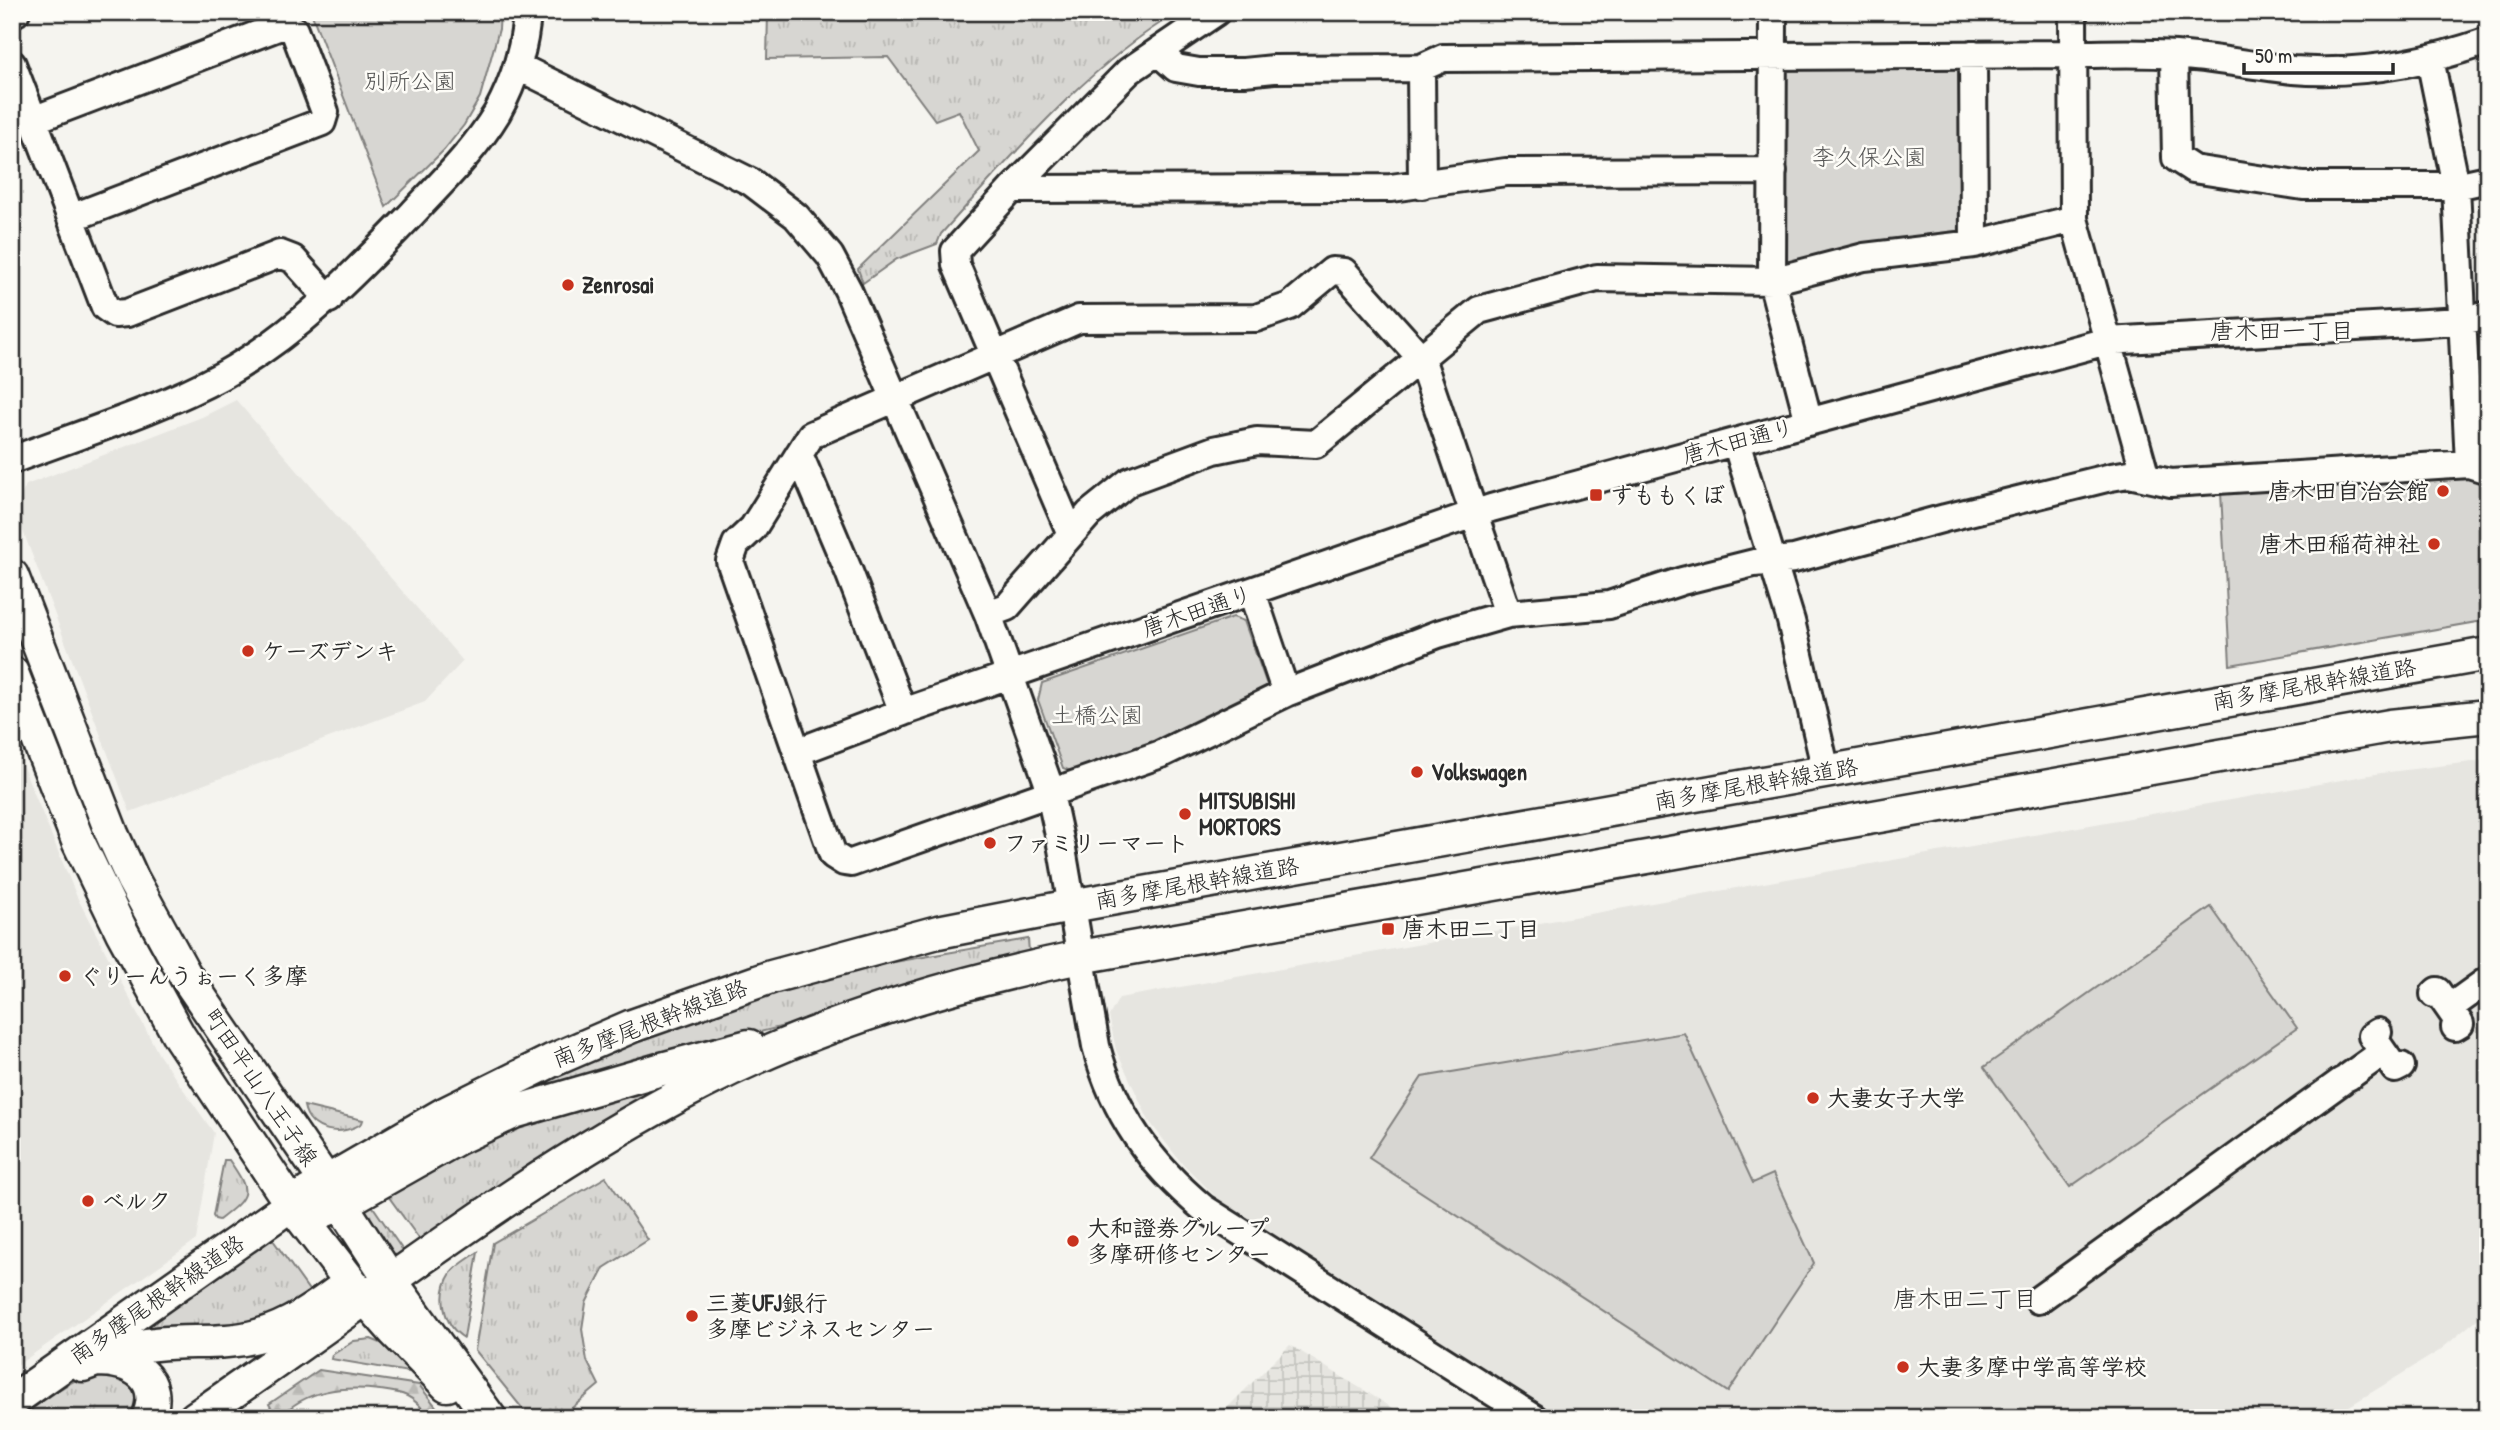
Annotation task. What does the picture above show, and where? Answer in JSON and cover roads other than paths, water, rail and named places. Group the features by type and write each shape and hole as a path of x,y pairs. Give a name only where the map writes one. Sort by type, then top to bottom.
{"main road":[{"path":"12,576 113,834 147,906 185,975 220,1060 320,1201 514,1112 662,1069 842,1023 975,982 1080,957 2390,726 2488,716"},
{"name":"南多摩尾根幹線道路","path":"12,1401 477,1097 632,1026 771,977 856,952 939,932 1071,906 2488,654"},
{"path":"2379,673 2488,672"},
{"name":"町田平山八王子線","path":"12,673 78,841 128,943 179,1036 320,1201 371,1284 394,1331 480,1418"},
{"path":"195,1418 371,1284 624,1125 701,1084 842,1023"},
{"name":"町田平山八王子線","path":"320,1201 371,1284"},
{"path":"12,1406 95,1360 129,1348 154,1344 222,1342 259,1336 371,1284"},
{"path":"371,1284 488,1418"},
{"path":"95,1360 123,1363 140,1371 151,1389 148,1418"}],"street":[{"path":"12,460 180,396 225,374 273,342 328,299 460,163 497,112 517,66 524,42 527,12"},
{"path":"1071,534 994,356 954,255 957,247 1012,189 1129,71 1216,12"},
{"path":"1773,12 1772,281 1809,422"},
{"path":"2073,12 2074,219 2146,478"},
{"path":"33,120 284,25 294,30 299,42 325,112 322,122 71,218"},
{"path":"1158,52 1176,68 1199,72 1421,68 1443,58 1973,54 2174,55 2294,70 2328,71 2382,68 2430,59 2488,41"},
{"path":"1973,54 1974,244"},
{"path":"2174,55 2176,158 2193,169 2302,186 2456,186 2488,179"},
{"path":"1508,614 1421,358 1344,272 1332,271 1290,306 1256,318 1079,318 811,435 753,528 736,544 730,561 833,855 851,863 1161,754 1286,693 1438,634 1508,614 1609,605 1682,581 1754,563 1794,559 1945,518 2129,474 2171,483 2478,467 2462,321 2456,186 2430,59"},
{"path":"12,64 105,307 116,314 127,313 280,254 293,259 328,299"},
{"path":"517,66 751,182 786,207 805,225 830,256 849,290 988,614 1051,792 1096,1046 1102,1070 1130,1128 1174,1183 1203,1208 1534,1418"},
{"path":"1421,68 1422,185"},
{"path":"1012,189 1391,188 1506,172 1773,171"},
{"path":"988,614 1006,607 1089,514 1130,481 1214,450 1257,441 1316,444 1479,310 1597,278 1772,281 1864,257 1974,244 2074,219"},
{"name":"唐木田通り","path":"797,752 903,712 1473,514 2107,341 2462,321 2488,315"},
{"path":"1736,442 1791,621 1826,771"},
{"path":"799,454 849,572 903,712"},
{"path":"1252,592 1286,693"},
{"path":"2446,1009 2488,980"},
{"path":"2038,1300 2387,1050"}],"place":[{"name":"Zenrosai","path":"568,285"},
{"name":"唐木田自治会館","path":"2443,491"},
{"name":"すももくぼ","path":"1596,495"},
{"name":"唐木田稲荷神社","path":"2434,544"},
{"name":"ケーズデンキ","path":"248,651"},
{"name":"Volkswagen","path":"1417,772"},
{"name":"MITSUBISHI MORTORS","path":"1185,814"},
{"name":"ファミリーマート","path":"990,843"},
{"name":"唐木田二丁目","path":"1388,929"},
{"name":"ぐりーんうぉーく多摩","path":"65,976"},
{"name":"大妻女子大学","path":"1813,1098"},
{"name":"ベルク","path":"88,1201"},
{"name":"大和證券グループ 多摩研修センター","path":"1073,1241"},
{"name":"三菱UFJ銀行 多摩ビジネスセンター","path":"692,1316"},
{"name":"大妻多摩中学高等学校","path":"1903,1367"}],"district":[{"name":"唐木田一丁目","path":"2282,331"},
{"name":"唐木田二丁目","path":"1965,1299"}],"park label":[{"name":"別所公園","path":"410,81"},
{"name":"李久保公園","path":"1869,157"},
{"name":"土橋公園","path":"1097,715"}]}
